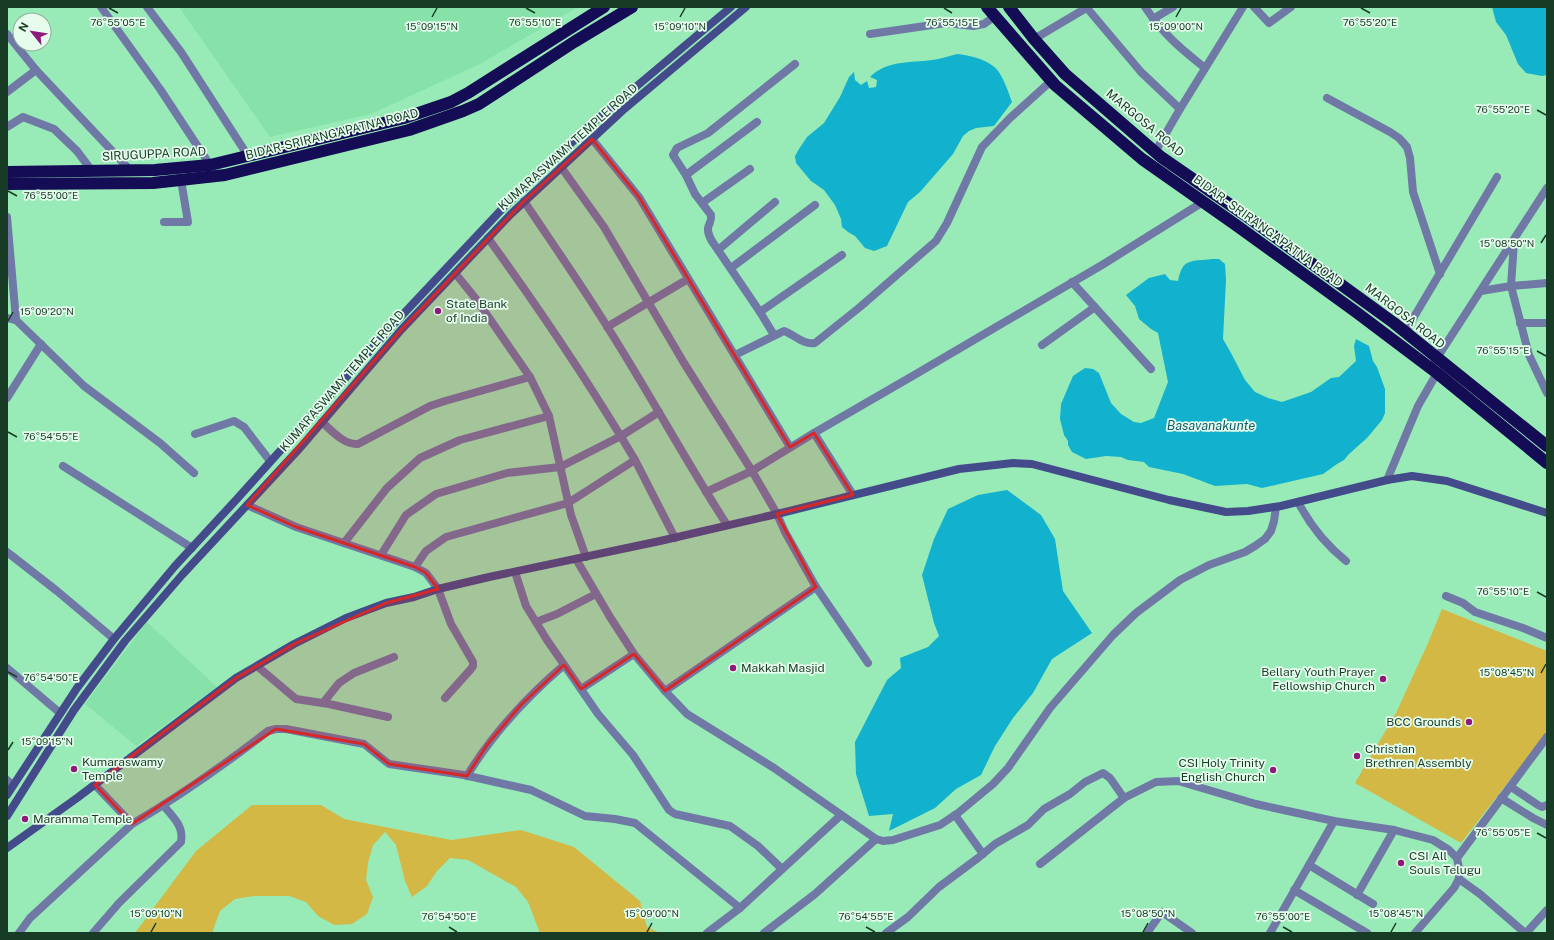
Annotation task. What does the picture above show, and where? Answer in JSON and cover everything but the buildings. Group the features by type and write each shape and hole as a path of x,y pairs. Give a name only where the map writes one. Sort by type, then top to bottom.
{"highway":[{"name":"SIRUGUPPA ROAD","path":"7,172 130,170 210,165 404,118 451,102 489,81 604,7"},
{"name":"BIDAR-SRIRANGAPATNA ROAD","path":"7,184 153,183 225,175 322,150 371,140 429,124 479,104 574,42 632,7"},
{"name":"BIDAR - SRIRANGAPATNA ROAD","path":"987,7 1051,81 1142,159 1356,312 1433,371 1547,463"},
{"name":"MARGOSA ROAD","path":"1012,8 1034,39 1065,74 1155,152 1246,215 1405,332 1547,446"}],"main road":[{"name":"KUMARASWAMY TEMPLE ROAD","path":"7,795 10,782 114,639 192,548 392,326 503,208 588,127 731,7"},
{"name":"KUMARASWAMY TEMPLE ROAD","path":"7,816 74,710 125,641 182,575 322,422 401,330 488,238 561,167 622,112 746,7"},
{"path":"7,848 95,785 236,678 294,644 346,618 386,603 414,597 438,589 675,538 960,469 1013,463 1032,464 1169,500 1226,512 1276,507 1387,480 1412,476 1447,481 1547,513"}],"street":[{"path":"101,7 160,89 210,165"},
{"path":"147,7 181,52 248,156"},
{"path":"1034,39 1088,7 1141,72 1180,109"},
{"path":"1145,7 1153,19 1172,40 1205,68"},
{"path":"1153,19 1172,7"},
{"path":"1155,152 1243,7"},
{"path":"1254,7 1269,23 1291,7"},
{"path":"870,34 946,22 973,26 984,24 995,16"},
{"path":"7,34 36,70 130,170"},
{"path":"774,335 709,235 708,230 712,219 711,215 695,194 686,175 673,155 677,148 708,133 795,64"},
{"path":"7,92 36,70"},
{"path":"735,355 784,331 802,342 809,344 815,343 860,307 936,241 947,223 982,147 1010,118 1051,81"},
{"path":"1327,98 1390,132 1399,138 1407,147 1410,158 1413,192 1440,274"},
{"path":"7,127 23,116 54,129 76,151 92,171"},
{"path":"686,175 757,122"},
{"path":"592,138 639,197 790,447"},
{"path":"561,167 604,227 684,364 752,471 777,514 784,532 816,587 868,663"},
{"path":"702,202 750,169"},
{"path":"1405,332 1496,177"},
{"path":"164,222 188,222 181,180"},
{"path":"1387,480 1433,371 1437,358 1547,188"},
{"path":"524,202 576,278 607,327 727,525"},
{"path":"718,250 775,202"},
{"path":"706,492 752,471 790,447 1072,282 1203,202"},
{"path":"731,268 815,204"},
{"path":"7,217 16,320"},
{"path":"488,238 532,299 621,436 675,538"},
{"path":"1514,241 1511,286 1529,355 1547,393"},
{"path":"760,312 842,255"},
{"path":"455,273 476,299 530,377 549,416 568,503 586,557"},
{"path":"607,327 688,279"},
{"path":"1072,282 1151,369"},
{"path":"1481,291 1511,286 1547,283"},
{"path":"1042,345 1095,307"},
{"path":"7,318 16,320 84,386 160,442 194,474"},
{"path":"1520,323 1547,323"},
{"path":"7,398 41,344"},
{"path":"322,422 347,442 358,444 430,406 530,377"},
{"path":"381,555 406,515 436,494 506,473 560,467 621,436 659,412"},
{"path":"344,543 387,488 420,458 460,440 549,416"},
{"path":"195,434 234,421 244,427 270,461"},
{"path":"814,433 853,495"},
{"path":"415,567 426,551 446,537 568,503 635,460"},
{"path":"63,466 192,548"},
{"path":"1298,502 1307,519 1332,550 1346,561"},
{"path":"247,505 296,527 415,567 426,573 438,589 451,624 473,662 471,670 445,698"},
{"path":"576,559 634,654 687,714 774,768 876,839 883,841 893,840 940,825 955,815 993,784 1008,768 1050,708 1113,635 1136,613 1180,580 1209,565 1245,552 1265,539 1271,531 1276,507"},
{"path":"7,552 58,590 114,639"},
{"path":"515,572 526,606 536,622 598,714 633,755 669,810 675,814 730,826 758,846 782,869"},
{"path":"665,690 816,587"},
{"path":"536,622 557,614 596,594"},
{"path":"1446,596 1463,603 1475,612 1523,628 1547,638"},
{"path":"581,689 634,654"},
{"path":"323,703 339,683 354,673 394,657"},
{"path":"466,776 487,745 522,705 540,686 564,665"},
{"path":"257,666 296,698 388,717"},
{"path":"7,668 60,713"},
{"path":"20,933 30,918 132,824 164,805 227,763 268,731 276,729 286,729 364,744 389,764 466,776 531,790 585,816 615,818 635,823 740,908"},
{"path":"1457,858 1546,739"},
{"path":"886,933 908,917 939,887 995,844 1028,825 1044,809 1070,794 1085,782 1102,773 1110,778 1124,798"},
{"path":"1040,864 1124,798 1156,782 1178,781 1256,804 1334,821 1394,830 1433,840 1449,850 1457,858 1459,879 1454,888 1415,933"},
{"path":"95,785 132,824"},
{"path":"1511,787 1538,805 1542,807 1547,805"},
{"path":"1501,798 1547,825"},
{"path":"93,933 120,903 181,842 183,834 181,827 164,805"},
{"path":"707,933 740,908 841,815"},
{"path":"955,815 983,854"},
{"path":"1270,933 1334,821"},
{"path":"1357,895 1394,830"},
{"path":"764,933 809,898 876,839"},
{"path":"1310,865 1373,904"},
{"path":"1459,879 1480,894 1526,933 1547,910"},
{"path":"1294,890 1367,933"},
{"path":"1147,933 1162,912 1192,933"}],"highlighted area":[{"path":"592,139 639,197 790,447 814,433 853,495 777,514 816,587 665,691 634,654 581,689 564,665 521,705 487,745 467,776 389,764 364,744 276,729 132,824 95,785 133,755 236,678 294,644 386,603 438,589 426,573 415,567 296,527 247,505 401,330 524,201"}],"shaded area":[{"path":"179,7 578,7 480,64 371,114 270,137"},
{"name":"BCC Grounds","path":"1442,609 1547,651 1547,732 1461,843 1355,783 1396,713"},
{"path":"147,622 217,687 136,746 85,704"},
{"path":"252,805 321,805 344,819 451,840 521,830 574,847 640,901 647,927 660,933 540,933 528,902 516,887 468,860 450,858 437,871 427,886 412,897 405,881 396,845 385,832 373,845 368,863 366,880 373,897 367,914 352,924 334,925 318,916 306,902 289,896 254,896 235,899 220,911 212,933 135,933 196,851"}],"water":[{"path":"1492,7 1547,7 1547,75 1542,76 1526,73 1518,64 1506,35 1496,22"},
{"path":"957,54 980,59 989,63 996,69 1004,82 1012,102 994,126 976,128 963,136 953,154 920,192 908,202 887,246 874,251 865,248 855,236 842,227 841,219 835,205 824,190 811,181 796,163 795,156 807,137 824,123 840,97 849,77 854,72 855,80 861,85 867,81 869,88 876,87 877,80 870,77 891,65 935,60"},
{"name":"Basavanakunte","path":"1219,259 1225,264 1226,280 1223,339 1245,380 1255,392 1282,402 1311,392 1331,378 1339,377 1356,361 1354,346 1356,339 1369,346 1373,361 1377,367 1385,389 1385,413 1382,420 1367,438 1344,460 1323,474 1262,488 1247,484 1215,486 1183,474 1149,467 1144,462 1128,460 1121,457 1106,456 1086,459 1072,452 1068,445 1060,419 1061,404 1073,376 1085,368 1093,369 1099,373 1111,403 1121,414 1134,422 1141,423 1154,418 1168,382 1158,333 1139,319 1135,306 1126,295 1149,278 1165,274 1170,280 1178,281 1182,268 1185,264 1193,261"},
{"path":"1007,490 1041,515 1055,539 1063,591 1092,633 1052,659 1033,693 1013,718 995,746 981,775 956,789 935,808 889,831 893,814 869,816 856,774 855,742 887,680 901,668 900,658 928,647 939,636 934,623 922,575 934,539 948,509 978,495"}],"place":[{"name":"State Bank of India","path":"438,311"},
{"name":"Makkah Masjid","path":"733,668"},
{"name":"Bellary Youth Prayer Fellowship Church","path":"1383,679"},
{"name":"BCC Grounds","path":"1469,722"},
{"name":"Christian Brethren Assembly","path":"1357,756"},
{"name":"Kumaraswamy Temple","path":"74,769"},
{"name":"CSI Holy Trinity English Church","path":"1273,770"},
{"name":"Maramma Temple","path":"25,819"},
{"name":"CSI All Souls Telugu","path":"1401,863"}]}
